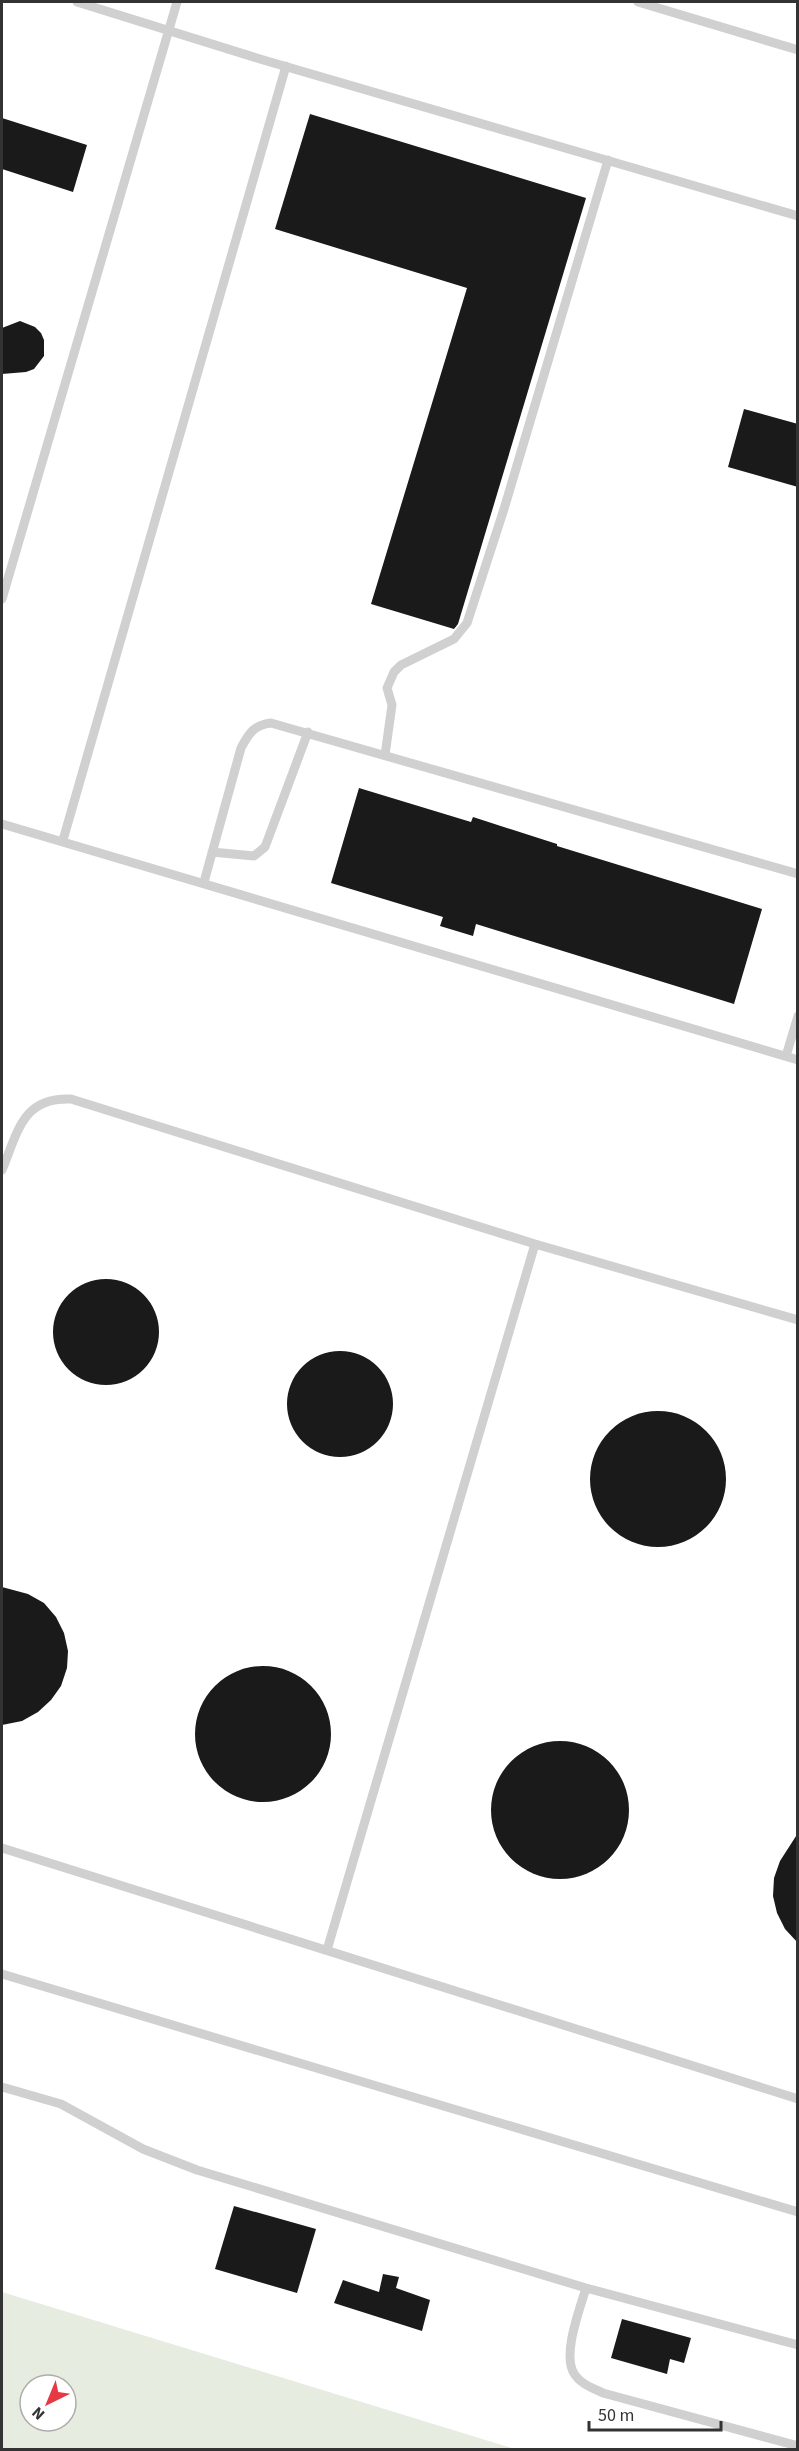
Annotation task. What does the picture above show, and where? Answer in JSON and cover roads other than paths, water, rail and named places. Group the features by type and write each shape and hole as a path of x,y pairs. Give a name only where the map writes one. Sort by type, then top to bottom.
{"lane":[{"path":"77,2 260,59 798,216"},
{"path":"638,2 798,50"},
{"path":"2,599 175,6"},
{"path":"63,840 286,66"},
{"path":"385,755 392,705 387,688 394,672 411,658 454,639 467,623 504,509 608,160"},
{"path":"204,882 241,748 249,733 259,724 271,723 798,874"},
{"path":"212,852 254,856 265,848 308,732"},
{"path":"2,824 63,840 798,1060"},
{"path":"786,1056 798,1016"},
{"path":"2,1170 24,1117 35,1105 52,1098 71,1099 535,1244 798,1320"},
{"path":"327,1950 535,1244"},
{"path":"2,1848 798,2099"},
{"path":"2,1974 798,2212"},
{"path":"2,2087 61,2104 143,2149 197,2170 586,2288 798,2345"},
{"path":"586,2288 570,2351 570,2366 584,2384 603,2392 798,2446"}]}
